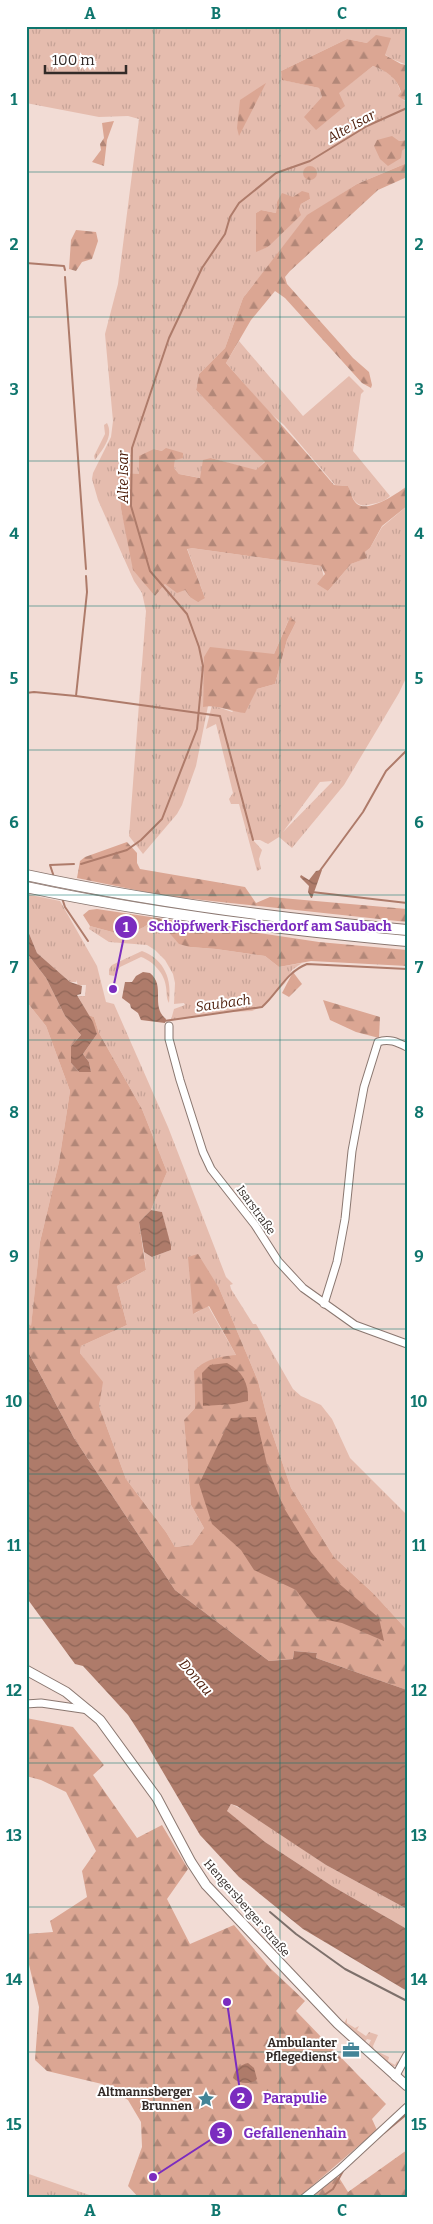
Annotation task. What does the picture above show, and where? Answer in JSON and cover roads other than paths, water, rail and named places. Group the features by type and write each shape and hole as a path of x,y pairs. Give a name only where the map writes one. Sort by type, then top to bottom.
{"highway":[{"path":"26,876 166,902 286,919 407,930"},
{"path":"26,887 163,914 304,932 407,941"}],"main road":[{"name":"Hengersberger Straße","path":"26,1670 66,1692 89,1710 110,1732 157,1798 191,1862 206,1884 338,2024 407,2086"}],"street":[{"name":"Isarstraße","path":"169,1026 169,1038 202,1152 211,1169 255,1225 278,1262 303,1288 355,1325 407,1344"},
{"path":"324,1304 337,1262 345,1219 352,1151 364,1088 378,1042 385,1040 394,1041 407,1047"},
{"path":"26,1704 41,1703 89,1710"},
{"path":"395,2077 407,2055"},
{"path":"304,2198 339,2170 407,2108"}],"water":[{"path":"322,870 311,898 308,892 309,886 300,877 301,875 309,880 316,871"},
{"path":"26,926 37,953 70,982 82,986 81,994 77,995 93,1022 97,1034 83,1054 89,1062 91,1072 79,1072 71,1063 71,1046 81,1035 65,1016 46,978 26,952"},
{"path":"143,972 150,973 155,978 159,1008 161,1014 166,1019 165,1023 141,1020 138,1013 122,998 125,982 132,982 136,976"},
{"path":"151,1210 162,1212 171,1246 171,1250 152,1257 144,1252 139,1222"},
{"name":"Donau","path":"26,1348 74,1438 175,1590 269,1661 293,1659 294,1651 317,1653 316,1658 407,1690 407,1909 326,1865 237,1806 231,1804 227,1811 265,1842 332,1886 407,1929 407,1991 303,1929 239,1877 200,1835 128,1715 83,1666 75,1664 26,1597"},
{"path":"227,1363 244,1378 248,1401 203,1406 202,1373 210,1365"},
{"path":"256,1417 268,1469 284,1508 311,1552 336,1581 379,1618 384,1641 342,1623 317,1618 296,1590 254,1570 241,1550 212,1524 199,1484 231,1418"},
{"path":"248,2063 254,2068 257,2079 252,2082 238,2082 233,2078 235,2072 238,2068"}],"waterway":[{"name":"Alte Isar","path":"81,864 127,850 141,840 162,819 197,729 203,666 199,647 187,614 150,571 131,506 132,448 169,338 202,268 225,234 230,217 239,203 276,173 310,161 367,126 407,108"},
{"path":"26,263 64,266 65,270"},
{"path":"65,277 86,569"},
{"path":"76,696 87,592 86,576"},
{"path":"26,693 76,696 220,716 253,840"},
{"path":"319,872 363,812 386,771 407,750"},
{"name":"Alte Isar","path":"54,877 50,865 74,864"},
{"path":"312,892 407,903"},
{"path":"62,898 65,907 88,941"},
{"name":"Saubach","path":"164,1021 262,1007 293,972 307,964 407,969"},
{"path":"384,2133 407,2114"},
{"path":"320,2198 333,2189 343,2171"}],"railway":[{"path":"270,1912 296,1934 345,1969 407,2001"}],"place":[{"name":"Schöpfwerk Fischerdorf am Saubach","path":"113,989"},
{"name":"Parapulie","path":"227,2002"},
{"name":"Ambulanter Pflegedienst","path":"351,2050"},
{"name":"Altmannsberger Brunnen","path":"206,2099"},
{"name":"Gefallenenhain","path":"153,2177"}]}
